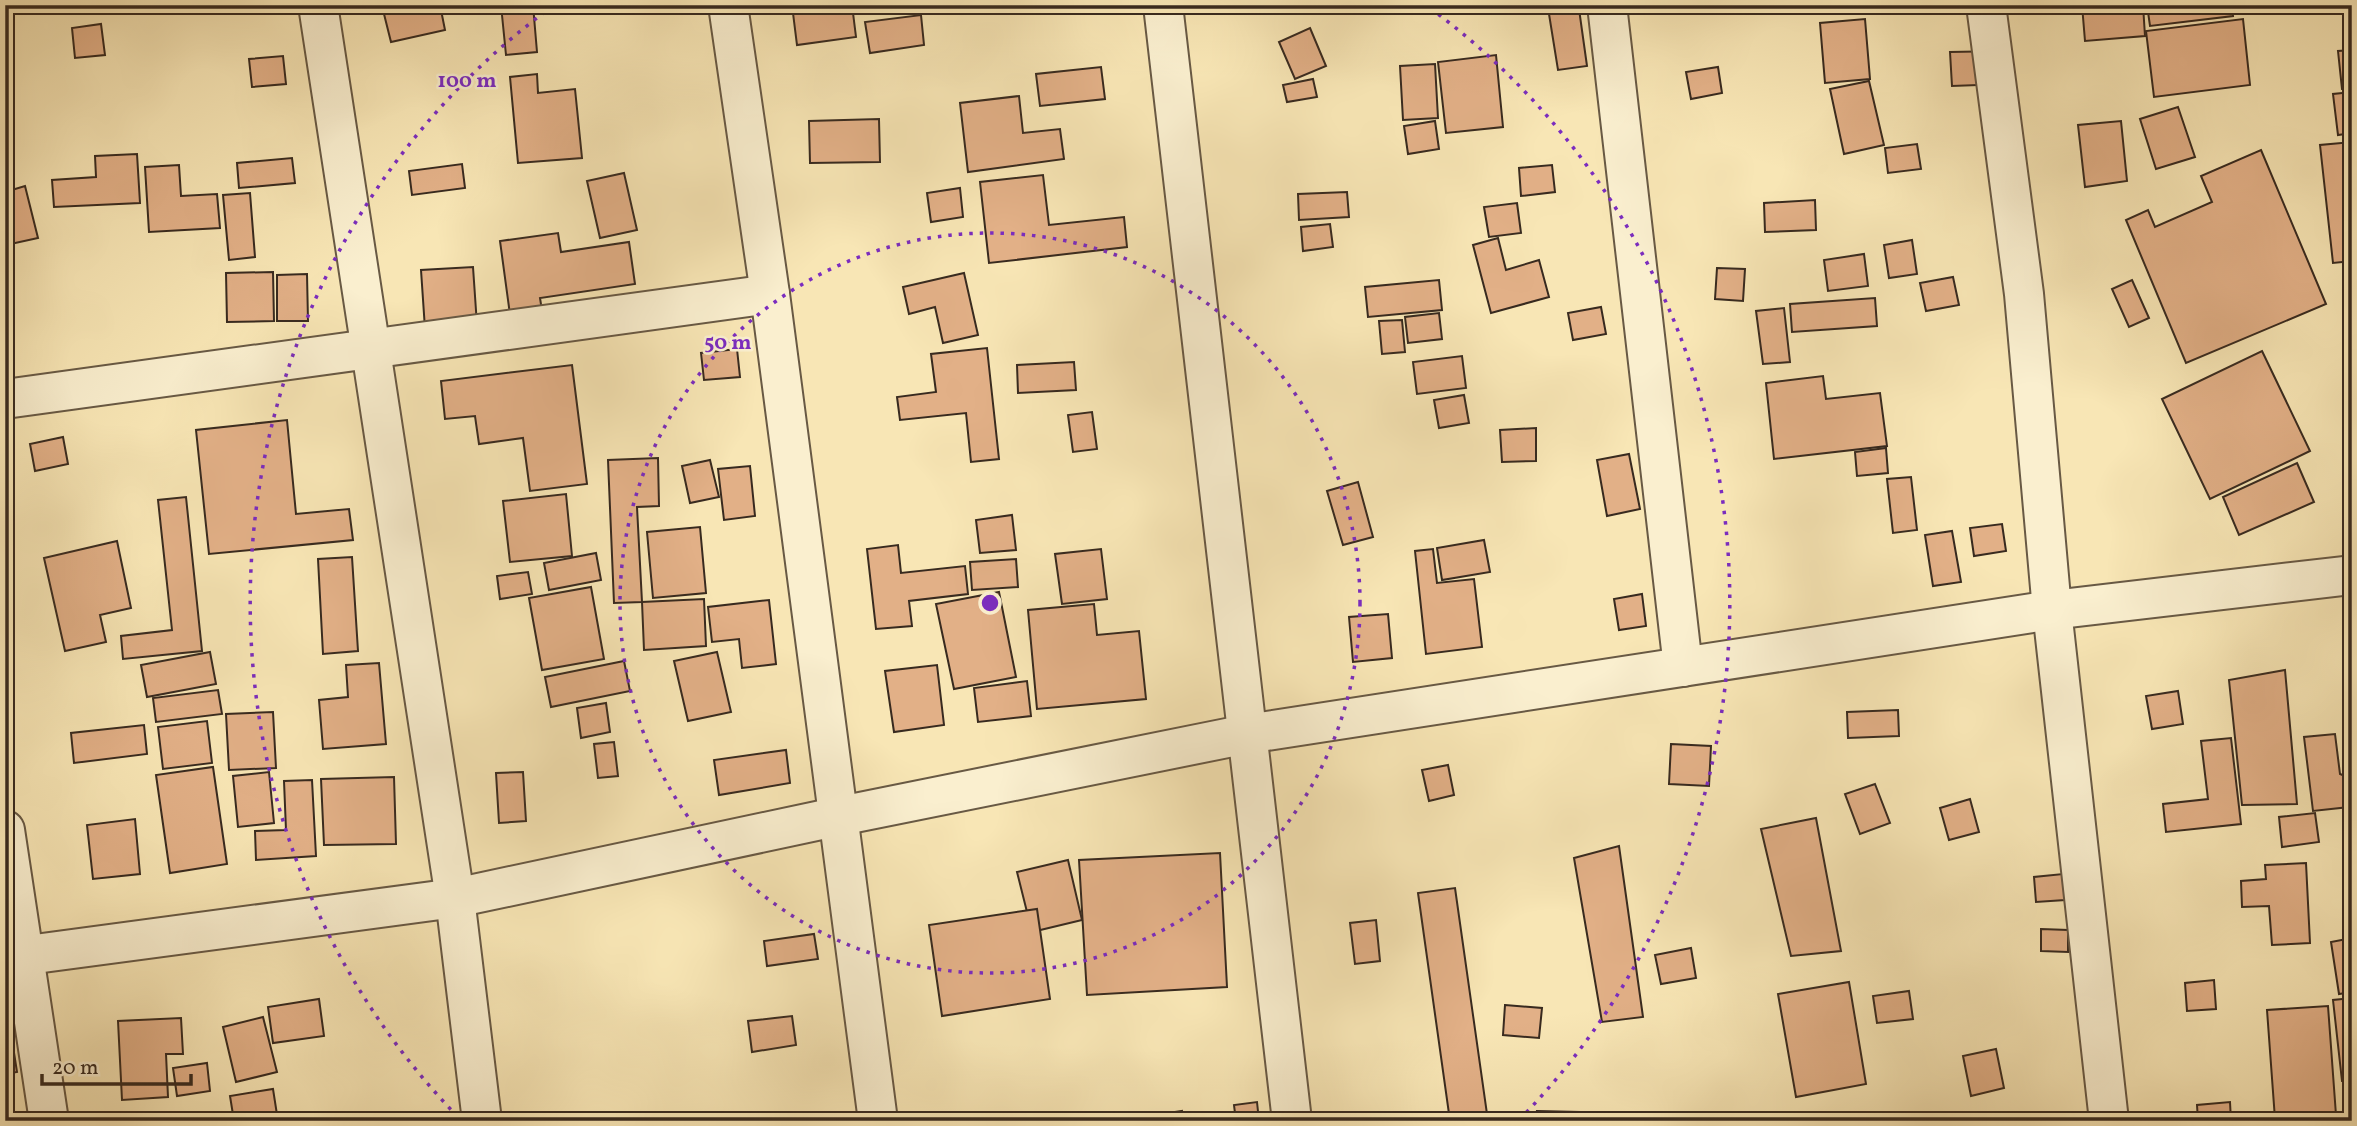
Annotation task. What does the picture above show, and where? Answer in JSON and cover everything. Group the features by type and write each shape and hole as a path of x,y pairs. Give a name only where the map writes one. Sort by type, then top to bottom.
{"street":[{"path":"318,5 455,898 482,1121"},
{"path":"728,5 770,294 878,1121"},
{"path":"1163,5 1292,1121"},
{"path":"1607,5 1683,667"},
{"path":"1986,5 2024,294 2052,610 2109,1121"},
{"path":"5,399 770,294"},
{"path":"14,957 455,898 839,816 1247,734 2052,610 2352,575"},
{"path":"5,830 14,957 49,1121"}],"building":[{"path":"440,5 445,30 391,42 382,6"},
{"path":"501,5 533,5 537,52 506,55"},
{"path":"792,5 852,5 856,37 797,45"},
{"path":"2082,5 2143,5 2145,36 2085,41"},
{"path":"2147,5 2232,5 2233,16 2150,26"},
{"path":"1579,9 1587,66 1558,70 1549,14"},
{"path":"921,15 924,45 870,53 865,22"},
{"path":"1865,19 1870,79 1825,83 1820,23"},
{"path":"2243,19 2250,85 2154,97 2146,31"},
{"path":"101,24 105,55 75,58 72,28"},
{"path":"1310,28 1326,66 1295,79 1279,42"},
{"path":"2352,50 2352,88 2342,89 2338,51"},
{"path":"2003,51 2005,84 1952,86 1950,52"},
{"path":"1496,55 1503,127 1446,133 1438,62"},
{"path":"283,56 286,84 252,87 249,59"},
{"path":"1435,64 1438,118 1403,120 1400,66"},
{"path":"1101,67 1105,99 1040,106 1036,74"},
{"path":"1718,67 1722,93 1691,99 1686,72"},
{"path":"537,74 538,93 575,89 582,158 518,163 510,77"},
{"path":"1313,79 1317,97 1287,102 1283,85"},
{"path":"1869,81 1884,145 1844,154 1830,89"},
{"path":"2352,92 2352,133 2338,135 2333,94"},
{"path":"1019,96 1023,133 1060,129 1064,159 968,172 960,103"},
{"path":"2178,107 2195,157 2156,169 2140,119"},
{"path":"879,119 880,162 810,163 809,121"},
{"path":"1435,121 1439,149 1408,154 1404,126"},
{"path":"2121,121 2127,181 2085,187 2078,125"},
{"path":"2352,142 2352,261 2333,263 2320,145"},
{"path":"1917,144 1921,169 1888,173 1885,148"},
{"path":"2261,150 2326,304 2186,363 2126,220 2148,210 2155,227 2212,202 2201,176"},
{"path":"137,154 140,203 54,207 52,180 96,177 95,156"},
{"path":"292,158 295,183 239,188 237,163"},
{"path":"462,164 465,188 412,195 409,171"},
{"path":"179,165 181,196 217,194 220,228 149,232 145,167"},
{"path":"1552,165 1555,192 1521,196 1519,168"},
{"path":"624,173 637,230 600,238 587,181"},
{"path":"1043,175 1049,225 1124,217 1127,247 989,263 980,182"},
{"path":"25,186 38,238 6,245 5,192"},
{"path":"960,188 963,217 931,222 927,193"},
{"path":"1347,192 1349,217 1299,220 1298,194"},
{"path":"250,193 255,257 229,260 223,195"},
{"path":"1815,200 1816,230 1765,232 1764,203"},
{"path":"1517,203 1521,233 1489,237 1484,207"},
{"path":"1330,224 1333,247 1303,251 1301,227"},
{"path":"558,233 561,252 629,242 635,284 540,298 543,317 511,322 500,241"},
{"path":"1498,238 1506,270 1539,260 1549,297 1491,313 1473,245"},
{"path":"1912,240 1917,274 1889,278 1884,245"},
{"path":"1864,254 1868,286 1828,291 1824,260"},
{"path":"473,267 477,325 425,329 421,270"},
{"path":"1717,268 1745,269 1743,301 1715,299"},
{"path":"273,272 274,321 227,322 226,273"},
{"path":"964,273 978,335 943,343 935,307 909,314 903,287"},
{"path":"307,274 308,321 277,321 277,275"},
{"path":"1953,277 1959,305 1926,311 1920,283"},
{"path":"1439,280 1442,310 1368,317 1365,287"},
{"path":"2132,280 2149,318 2129,327 2112,289"},
{"path":"1875,298 1877,326 1792,332 1790,304"},
{"path":"1601,307 1606,334 1573,340 1568,313"},
{"path":"1784,308 1790,362 1763,364 1756,311"},
{"path":"1439,313 1442,339 1408,343 1405,317"},
{"path":"1402,320 1405,352 1382,354 1379,321"},
{"path":"987,348 999,459 971,462 966,413 900,420 897,397 936,392 931,354"},
{"path":"737,349 740,377 704,380 701,353"},
{"path":"2262,351 2310,451 2210,499 2162,399"},
{"path":"1462,356 1466,388 1417,394 1413,362"},
{"path":"1074,362 1076,390 1018,393 1017,365"},
{"path":"572,365 587,484 530,491 523,438 479,444 475,416 445,419 441,381"},
{"path":"1823,376 1826,399 1880,393 1887,446 1774,459 1766,383"},
{"path":"1464,395 1469,423 1439,428 1434,400"},
{"path":"1092,412 1097,449 1073,452 1068,415"},
{"path":"287,420 296,514 349,509 353,540 209,554 196,430"},
{"path":"1536,428 1536,461 1502,462 1500,430"},
{"path":"63,437 68,464 35,471 30,444"},
{"path":"1886,448 1888,473 1857,476 1855,452"},
{"path":"1629,454 1640,509 1607,516 1597,460"},
{"path":"658,458 659,506 637,507 642,602 614,603 608,460"},
{"path":"710,460 719,497 690,503 682,466"},
{"path":"2297,463 2314,502 2239,535 2223,497"},
{"path":"750,466 755,516 724,520 718,469"},
{"path":"1911,477 1917,530 1893,533 1887,479"},
{"path":"1358,482 1373,537 1343,545 1327,491"},
{"path":"566,494 572,556 510,562 503,501"},
{"path":"186,497 202,651 123,659 121,636 172,630 158,500"},
{"path":"1012,515 1016,550 980,553 976,520"},
{"path":"2002,524 2006,551 1974,556 1970,528"},
{"path":"700,527 706,593 653,598 647,532"},
{"path":"1952,531 1961,582 1933,586 1925,535"},
{"path":"1484,540 1490,572 1442,580 1437,548"},
{"path":"117,541 131,608 100,615 106,642 65,651 44,558"},
{"path":"898,545 901,573 965,566 968,594 909,601 912,626 876,629 867,549"},
{"path":"1101,549 1107,599 1062,604 1055,554"},
{"path":"1433,549 1437,583 1474,579 1482,647 1426,654 1415,551"},
{"path":"596,553 601,580 549,590 544,563"},
{"path":"352,557 358,651 323,654 318,559"},
{"path":"1016,559 1018,587 972,590 970,562"},
{"path":"528,572 532,594 500,599 497,576"},
{"path":"591,587 604,659 542,670 529,598"},
{"path":"999,592 1016,677 954,689 936,604"},
{"path":"1642,594 1646,626 1619,630 1614,599"},
{"path":"704,599 706,646 644,650 642,602"},
{"path":"769,600 776,664 742,668 739,639 712,642 708,607"},
{"path":"1094,604 1097,635 1139,631 1146,699 1037,709 1028,610"},
{"path":"1388,614 1392,658 1353,662 1349,617"},
{"path":"210,652 216,684 147,697 141,665"},
{"path":"717,652 731,712 688,721 674,661"},
{"path":"624,661 630,691 551,707 545,677"},
{"path":"379,663 386,744 323,749 319,700 348,697 346,665"},
{"path":"937,665 944,725 894,732 885,671"},
{"path":"2285,670 2297,804 2242,805 2229,680"},
{"path":"1027,681 1031,716 978,722 974,688"},
{"path":"218,690 222,714 156,722 153,698"},
{"path":"2178,691 2183,724 2152,729 2146,696"},
{"path":"606,703 610,732 581,738 577,708"},
{"path":"1898,710 1899,736 1848,738 1847,712"},
{"path":"273,712 276,768 229,770 226,714"},
{"path":"207,721 212,763 163,769 158,727"},
{"path":"144,725 147,754 74,763 71,733"},
{"path":"2335,734 2340,774 2345,776 2349,807 2313,811 2304,737"},
{"path":"2231,738 2241,824 2166,832 2163,804 2208,799 2201,741"},
{"path":"614,742 618,776 598,778 594,744"},
{"path":"1671,744 1711,746 1709,786 1669,784"},
{"path":"786,750 790,783 719,795 714,760"},
{"path":"1448,765 1454,795 1429,801 1422,770"},
{"path":"213,767 227,864 170,873 156,775"},
{"path":"269,772 274,823 238,827 233,776"},
{"path":"523,772 526,821 499,823 496,773"},
{"path":"394,777 396,844 324,845 321,779"},
{"path":"312,780 316,856 256,860 255,831 286,830 284,781"},
{"path":"1875,784 1890,823 1860,834 1845,794"},
{"path":"1970,799 1979,832 1949,840 1940,808"},
{"path":"2315,813 2319,842 2282,847 2279,817"},
{"path":"1816,818 1841,951 1791,956 1761,829"},
{"path":"135,819 140,874 93,879 87,825"},
{"path":"1619,846 1643,1017 1602,1022 1574,858"},
{"path":"1220,853 1227,987 1087,995 1079,860"},
{"path":"1068,860 1082,920 1032,932 1017,872"},
{"path":"2306,863 2310,943 2272,945 2269,906 2242,907 2241,881 2266,879 2265,865"},
{"path":"2063,874 2065,900 2036,902 2034,877"},
{"path":"1455,888 1488,1121 1450,1121 1418,893"},
{"path":"2345,895 2352,895 2352,926 2347,926"},
{"path":"1037,909 1050,999 942,1016 929,925"},
{"path":"1376,920 1380,961 1355,964 1350,923"},
{"path":"2041,929 2068,930 2068,952 2041,951"},
{"path":"814,934 818,959 767,966 764,941"},
{"path":"2352,938 2352,992 2339,994 2331,942"},
{"path":"1691,948 1696,978 1661,984 1655,955"},
{"path":"2214,980 2216,1009 2187,1011 2185,983"},
{"path":"1849,982 1866,1084 1796,1097 1778,994"},
{"path":"1909,991 1913,1019 1877,1023 1873,996"},
{"path":"2352,998 2352,1080 2342,1081 2333,1000"},
{"path":"319,999 324,1036 273,1043 268,1007"},
{"path":"1505,1005 1542,1008 1539,1038 1503,1035"},
{"path":"2328,1006 2336,1115 2275,1119 2267,1010"},
{"path":"792,1016 796,1045 752,1052 748,1021"},
{"path":"263,1017 277,1072 236,1082 223,1027"},
{"path":"181,1018 183,1054 166,1054 168,1097 122,1100 118,1021"},
{"path":"12,1040 17,1072 5,1074 5,1041"},
{"path":"1996,1049 2004,1088 1971,1096 1963,1056"},
{"path":"207,1063 210,1091 177,1096 173,1068"},
{"path":"273,1089 278,1121 234,1121 230,1096"},
{"path":"1257,1102 1259,1121 1236,1121 1234,1105"},
{"path":"2230,1102 2231,1121 2198,1121 2197,1105"},
{"path":"1182,1111 1183,1121 1149,1121 1148,1116"},
{"path":"1537,1111 1580,1112 1582,1121 1538,1121"},
{"path":"662,1112 662,1121 602,1121 602,1113"},
{"path":"1037,1113 1038,1121 982,1121"},
{"path":"1995,1113 1995,1121 1952,1121 1952,1117"}]}
